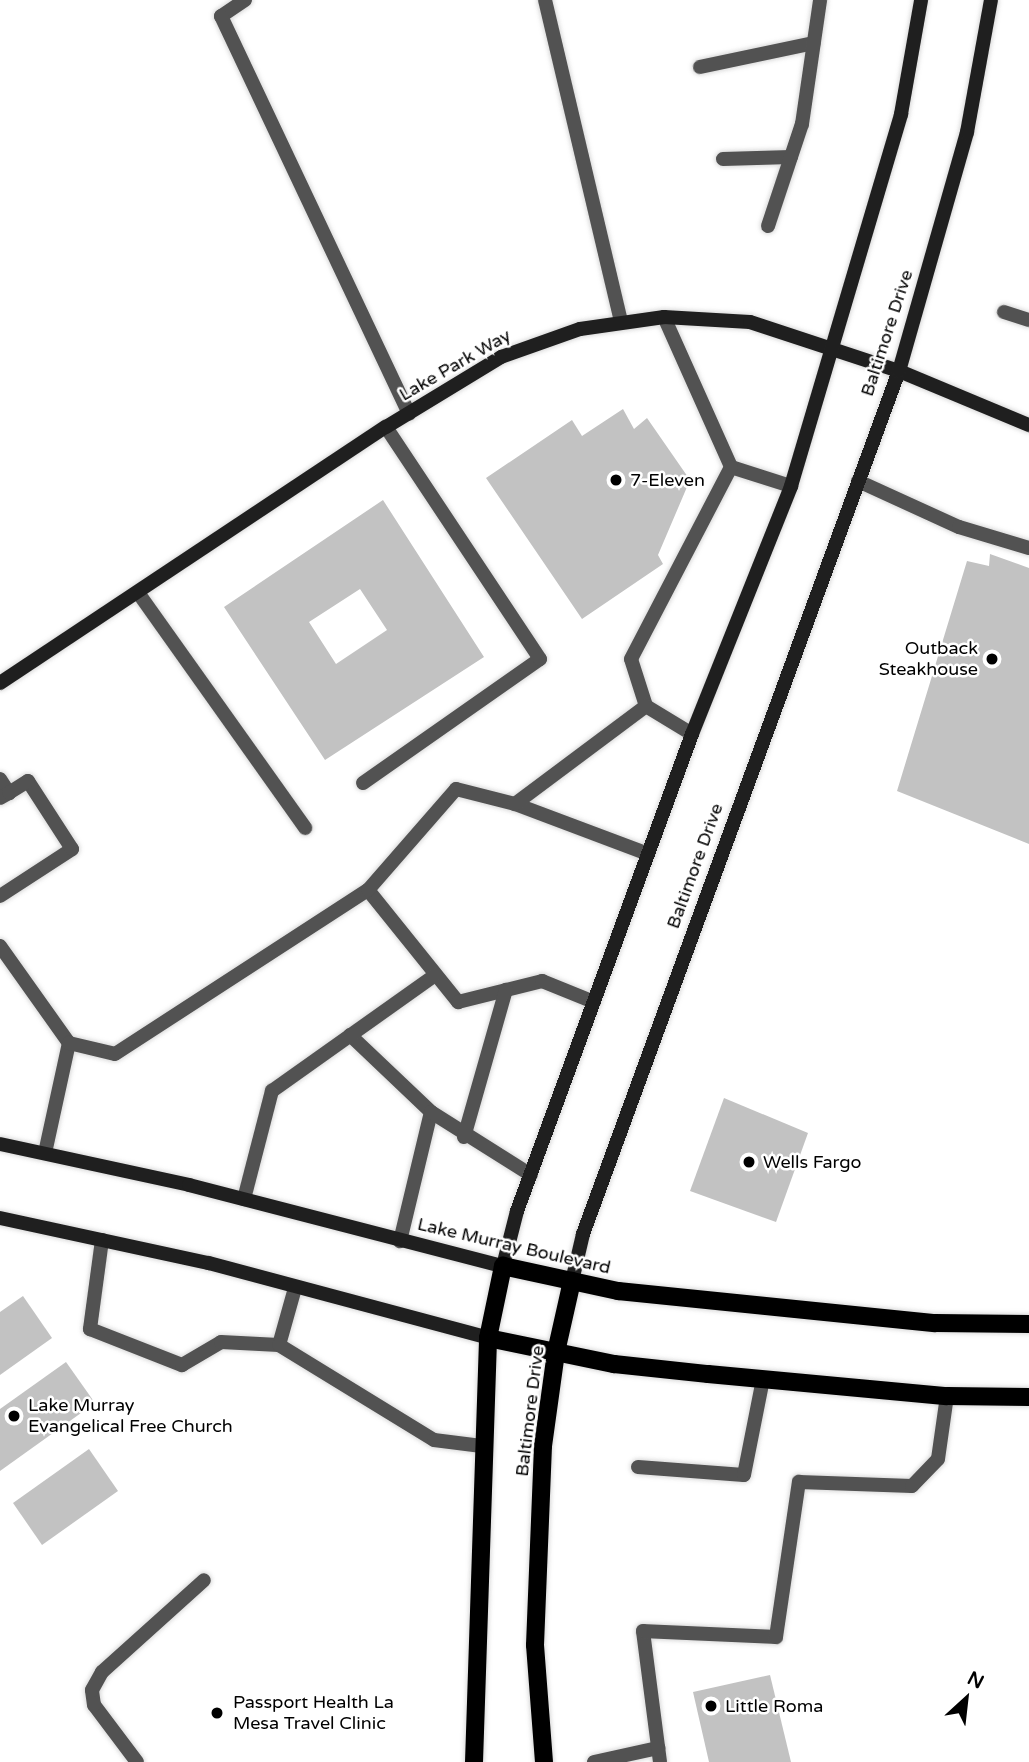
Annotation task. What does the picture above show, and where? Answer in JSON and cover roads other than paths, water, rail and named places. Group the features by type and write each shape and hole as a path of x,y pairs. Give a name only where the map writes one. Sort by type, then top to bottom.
{"main road":[{"path":"474,1762 482,1446 488,1338 503,1266 531,1175 692,733 791,486 834,348 901,114 921,0"},
{"name":"Baltimore Drive","path":"544,1762 535,1645 543,1446 556,1352 583,1234 899,371 967,132 991,0"},
{"name":"Lake Park Way","path":"0,682 139,594 386,427 500,357 570,332 621,321 664,317 750,322 899,371 1029,425"},
{"name":"Lake Murray Boulevard","path":"0,1144 244,1199 400,1241 618,1291 935,1323 1029,1324"},
{"path":"0,1218 102,1240 488,1338 614,1364 947,1396 1029,1396"}],"lane":[{"path":"246,0 222,16 409,414"},
{"path":"545,0 621,321"},
{"path":"768,226 802,124 820,0"},
{"path":"700,67 814,43"},
{"path":"723,159 791,157"},
{"path":"1004,312 1029,320"},
{"path":"664,317 731,467 791,486"},
{"path":"363,783 540,659 386,427"},
{"path":"692,733 646,706 631,659 731,467"},
{"path":"858,481 959,527 1029,548"},
{"path":"139,594 305,828"},
{"path":"515,804 646,706"},
{"path":"0,779 4,796 28,781 72,849 0,897"},
{"path":"0,946 69,1043 115,1054 368,890 456,789 515,804 648,854"},
{"path":"368,890 458,1002 542,981 594,1002"},
{"path":"244,1199 272,1091 435,975"},
{"path":"464,1136 506,990"},
{"path":"350,1035 431,1112 464,1136 531,1175"},
{"path":"45,1153 69,1043"},
{"path":"400,1241 431,1112"},
{"path":"102,1240 90,1329 182,1365 221,1342 279,1345 434,1440 482,1446"},
{"path":"279,1345 295,1288"},
{"path":"638,1467 744,1475 763,1379"},
{"path":"594,1762 659,1755 643,1631 776,1637 799,1482 912,1486 938,1459 947,1396"},
{"path":"137,1762 94,1705 92,1690 102,1672 204,1580"}],"place":[{"name":"7-Eleven","path":"616,480"},
{"name":"Outback Steakhouse","path":"992,659"},
{"name":"Wells Fargo","path":"749,1162"},
{"name":"Lake Murray Evangelical Free Church","path":"14,1416"},
{"name":"Little Roma","path":"711,1706"},
{"name":"Passport Health La Mesa Travel Clinic","path":"217,1713"}]}
